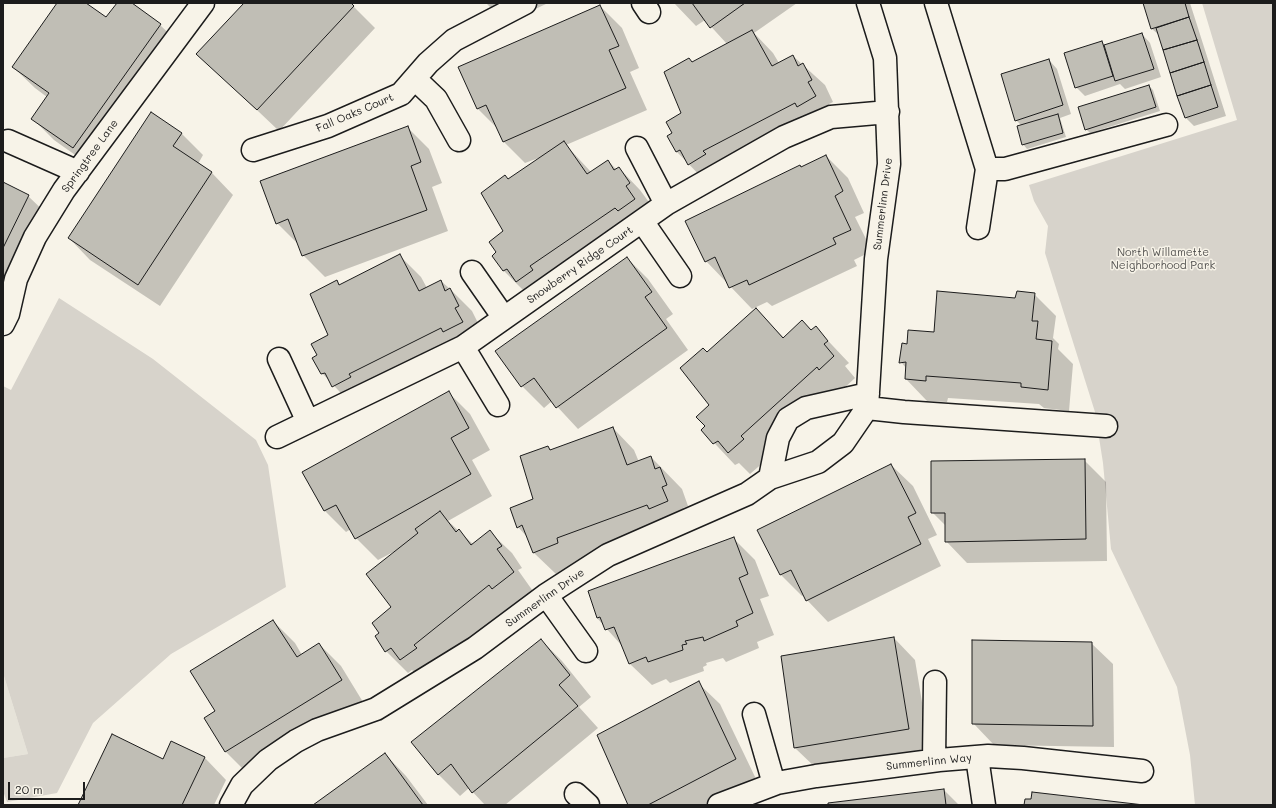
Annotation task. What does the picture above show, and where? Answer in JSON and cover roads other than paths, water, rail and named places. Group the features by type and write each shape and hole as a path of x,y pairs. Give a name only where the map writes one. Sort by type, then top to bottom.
{"street":[{"name":"Fall Oaks Court","path":"253,150 286,138 308,133 401,94 428,63 454,40 525,3"},
{"name":"Summerlinn Drive","path":"231,805 242,786 268,760 296,741 317,730 376,709 475,648 546,595 608,555 747,494 770,478 818,462 843,442 867,401 876,259 889,164 885,58 868,3"},
{"path":"936,3 987,169 978,228"},
{"name":"Springtree Lane","path":"3,324 8,314 16,279 35,237 64,190 197,5"},
{"path":"415,79 436,99 459,140"},
{"name":"Snowberry Ridge Court","path":"277,437 463,347 666,204 784,137 831,116 888,112"},
{"path":"987,169 1005,169 1166,125"},
{"path":"8,141 78,172"},
{"path":"637,148 666,204"},
{"path":"642,221 680,276"},
{"path":"472,272 504,318"},
{"path":"463,347 498,404"},
{"path":"280,359 308,422"},
{"path":"770,478 778,438 788,419 806,408 867,401 912,413 1106,426"},
{"path":"546,595 586,651"},
{"path":"934,760 935,682"},
{"path":"754,714 774,784"},
{"path":"977,757 984,805"},
{"name":"Summerlinn Way","path":"719,805 774,784 816,776 934,760 977,757 1023,758 1142,771"}],"park label":[{"name":"North Willamette Neighborhood Park","path":"1163,259"}]}
